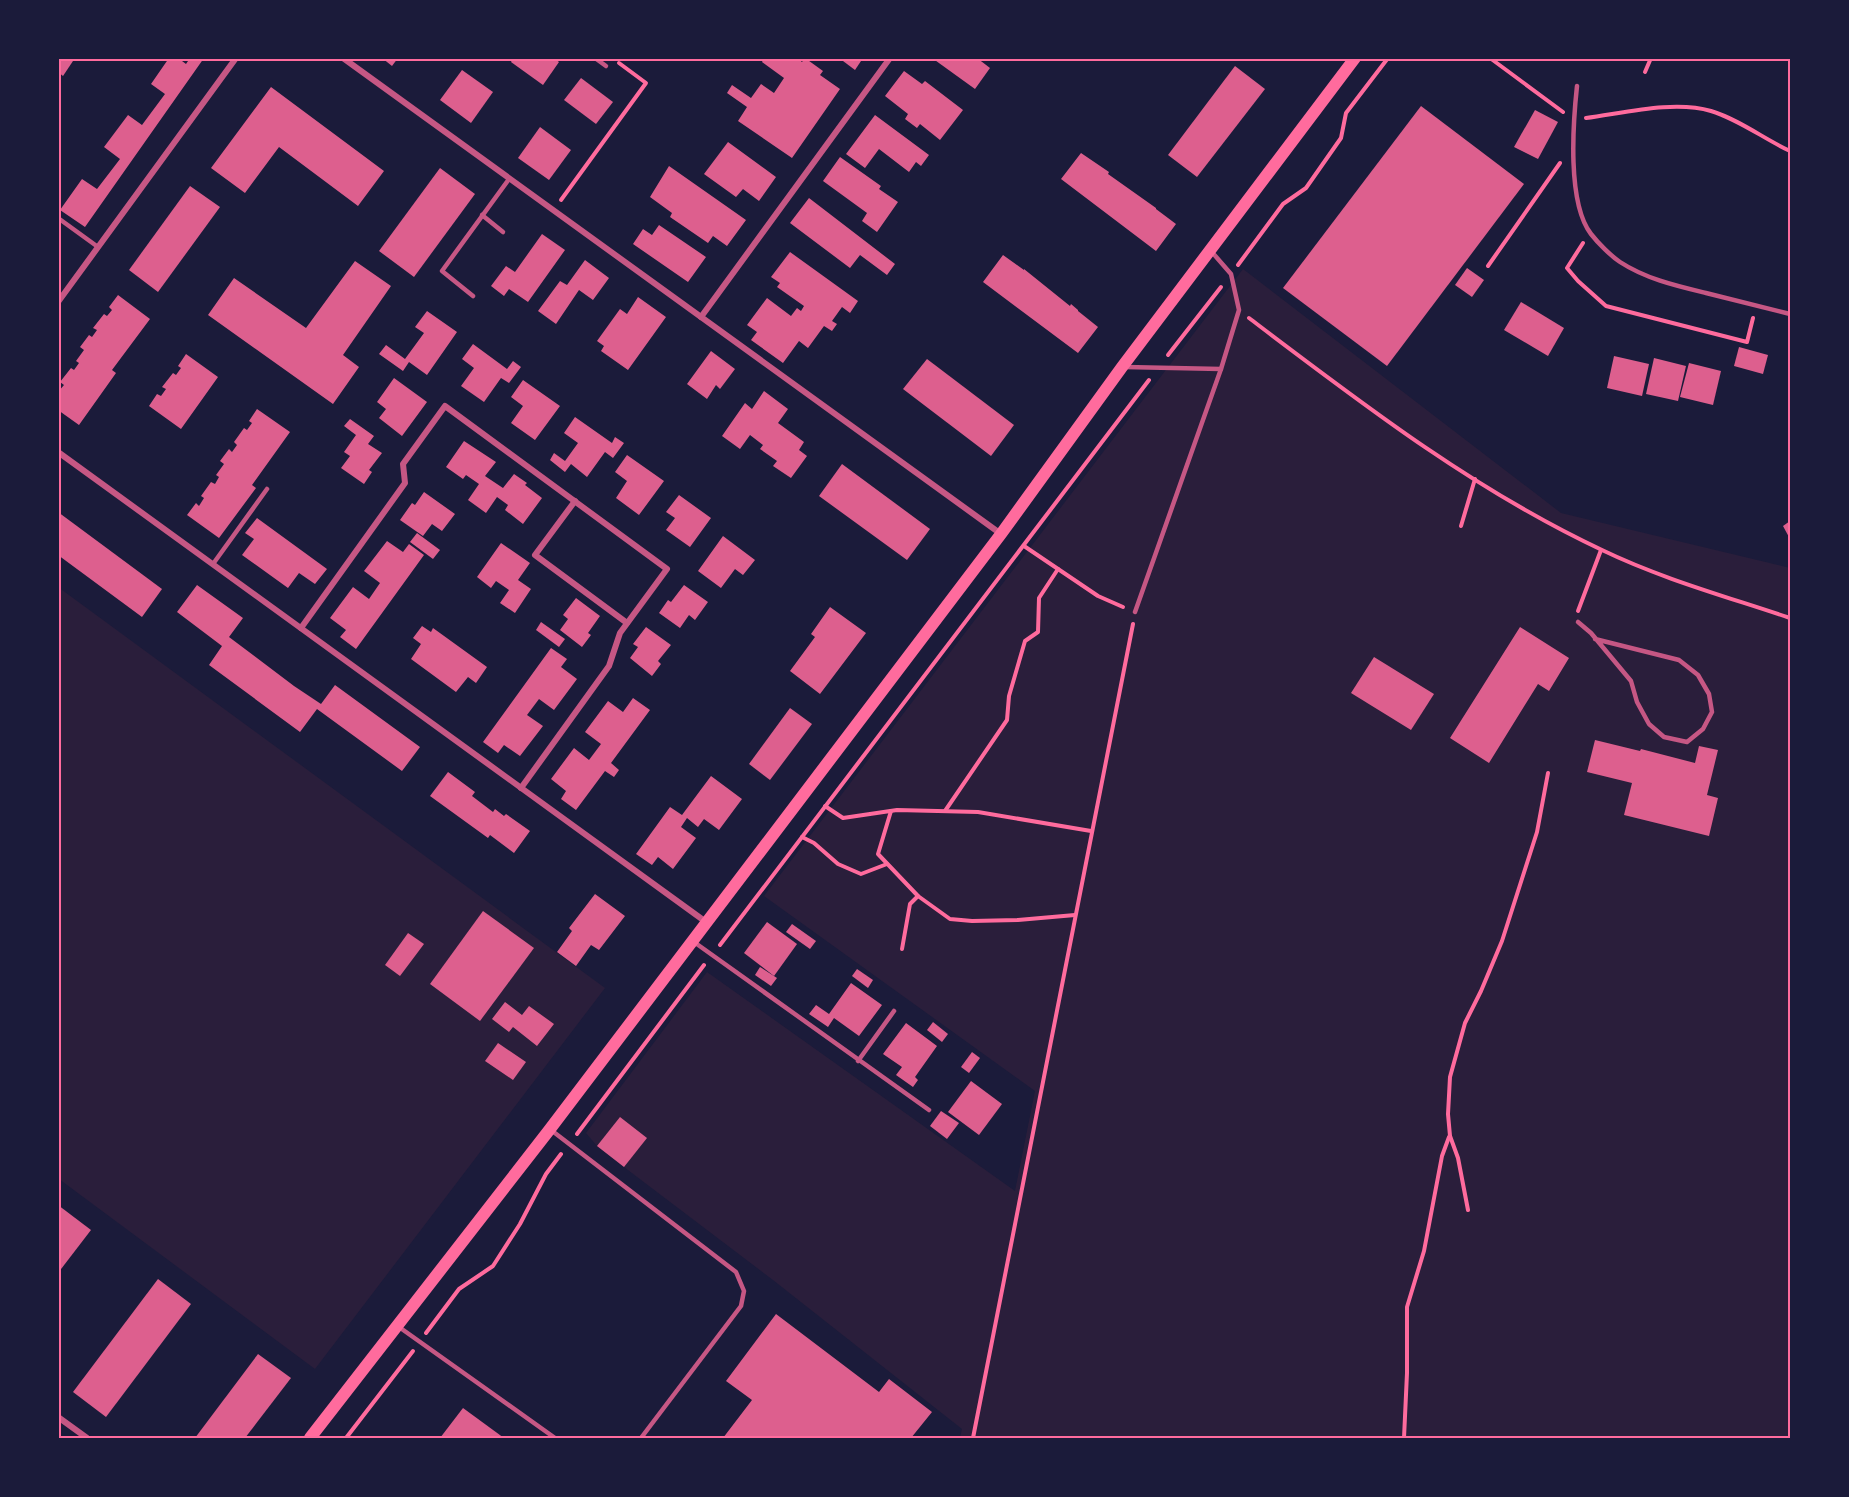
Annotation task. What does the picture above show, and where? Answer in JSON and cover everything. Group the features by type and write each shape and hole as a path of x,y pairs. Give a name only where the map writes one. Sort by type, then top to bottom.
{"main road":[{"path":"310,1438 550,1129 1001,534 1122,367 1355,58"}],"street":[{"path":"58,302 236,58"},
{"path":"343,58 1001,534"},
{"path":"701,317 890,58"},
{"path":"302,627 405,483 403,464 445,406 575,501 667,569 620,633 609,666 520,788"},
{"path":"58,452 706,922"},
{"path":"575,501 535,555 627,623"},
{"path":"58,1417 87,1438"}],"lane":[{"path":"595,58 606,66"},
{"path":"1577,86 1574,120 1576,190 1581,212 1590,233 1619,262 1647,275 1673,285 1791,314"},
{"path":"473,296 442,271 509,179"},
{"path":"482,215 504,232"},
{"path":"58,218 98,247"},
{"path":"1135,612 1221,369 1239,310 1231,274 1210,250"},
{"path":"1122,367 1221,369"},
{"path":"213,564 267,489"},
{"path":"1576,621 1595,639 1631,681 1637,702 1649,724 1664,737 1687,742 1703,729 1712,712 1709,694 1698,675 1679,660 1595,639"},
{"path":"692,940 929,1110"},
{"path":"858,1061 894,1011"},
{"path":"550,1129 736,1272 744,1291 741,1306 641,1438"},
{"path":"397,1326 555,1438"}],"path":[{"path":"553,211 646,83 614,58"},
{"path":"346,1438 459,1289 493,1266 520,1224 546,1174 1283,204 1306,188 1341,138 1346,113 1388,58"},
{"path":"1490,58 1574,120 1640,110 1680,107 1711,111 1746,126 1791,151"},
{"path":"1645,72 1651,58"},
{"path":"1488,266 1574,143"},
{"path":"1590,233 1568,268 1578,281 1606,306 1747,342 1756,305"},
{"path":"1239,310 1369,409 1498,494 1601,550 1637,566 1791,618"},
{"path":"1461,526 1475,479"},
{"path":"973,1438 1135,612 1098,596 1024,546"},
{"path":"1576,621 1601,550"},
{"path":"945,811 1007,720 1009,696 1025,641 1038,632 1039,598 1058,569"},
{"path":"1468,1210 1458,1158 1450,1136 1448,1113 1450,1077 1465,1023 1502,941 1537,832 1548,773"},
{"path":"825,806 843,818 891,811 978,812 1091,831"},
{"path":"891,811 879,854 918,896 950,919 1018,920 1075,915"},
{"path":"802,837 814,843 838,864 861,874 887,864"},
{"path":"902,949 910,904 918,896"},
{"path":"1404,1438 1407,1307 1424,1251 1442,1156 1450,1136"}],"shaded area":[{"path":"1243,269 1561,513 1790,568 1790,1438 960,1438 962,1429 773,1280 597,1146 586,1133 707,972 1015,1191 1035,1091 764,896"},
{"path":"58,587 605,988 315,1369 59,1179"}],"building":[{"path":"58,58 75,58 63,76 58,72"},
{"path":"169,58 178,58 186,64 190,58 204,58 85,227 60,210 82,179 97,189 120,159 104,147 128,115 142,125 165,94 151,84"},
{"path":"382,58 398,58 392,66"},
{"path":"513,58 554,58 559,62 543,85 511,62"},
{"path":"764,58 797,58 802,62 805,58 823,71 820,75 840,89 792,158 738,121 747,107 727,93 732,85 751,98 761,84 774,93 784,78 762,62"},
{"path":"839,58 863,58 855,70"},
{"path":"932,58 977,58 990,68 975,89"},
{"path":"1235,66 1265,89 1197,177 1168,155"},
{"path":"462,70 493,92 471,123 440,100"},
{"path":"904,71 922,84 925,81 963,110 940,140 920,124 917,128 905,119 908,114 885,96"},
{"path":"581,78 613,102 596,124 564,100"},
{"path":"271,87 384,171 358,206 279,147 245,193 211,168"},
{"path":"1421,106 1524,184 1387,366 1283,288"},
{"path":"1535,110 1558,122 1538,159 1514,147"},
{"path":"875,115 929,155 921,166 916,162 909,172 879,149 865,168 846,154"},
{"path":"540,127 571,150 549,180 518,158"},
{"path":"728,142 776,177 759,201 743,189 736,197 704,174"},
{"path":"1081,153 1176,224 1156,251 1061,179"},
{"path":"840,157 881,186 879,189 898,202 877,232 862,221 867,213 823,181"},
{"path":"669,166 746,220 727,246 713,236 708,243 670,217 672,213 650,197"},
{"path":"440,168 475,194 414,277 379,251"},
{"path":"190,186 220,207 158,292 129,270"},
{"path":"809,198 895,264 887,275 860,255 850,268 790,223"},
{"path":"659,225 706,257 688,282 633,244 643,229 652,235"},
{"path":"542,234 565,250 528,302 509,289 504,296 491,286 506,266 515,272"},
{"path":"790,252 858,301 850,313 842,307 832,321 837,324 832,331 824,326 808,348 799,341 783,363 751,340 757,332 747,325 767,298 791,316 797,308 801,311 804,306 777,287 780,283 771,277"},
{"path":"1003,255 1070,306 1071,304 1098,327 1078,353 983,282"},
{"path":"585,260 609,278 593,300 579,290 556,324 538,311 560,281 567,285"},
{"path":"355,261 391,286 343,355 359,367 333,404 208,315 234,278 306,328"},
{"path":"1467,268 1484,280 1472,297 1455,285"},
{"path":"118,295 150,319 112,370 116,373 79,425 58,410 58,392 64,385 60,382 71,368 74,370 79,363 76,361 84,350 80,347 89,335 92,337 97,330 93,328 104,314 107,316 112,310 109,307"},
{"path":"638,297 666,317 628,370 601,351 604,346 597,341 620,309 627,314"},
{"path":"1521,302 1564,328 1548,356 1504,330"},
{"path":"427,311 457,332 427,375 409,362 403,371 379,354 386,345 405,359 424,333 415,327"},
{"path":"473,344 507,369 513,361 521,367 509,383 501,378 484,402 461,386 474,368 462,359"},
{"path":"1739,347 1768,355 1763,374 1734,366"},
{"path":"711,351 735,369 720,389 716,385 707,399 687,384"},
{"path":"186,354 218,377 181,429 149,406 157,394 161,396 166,389 162,387 173,373 176,375 181,368 178,366"},
{"path":"1614,356 1649,364 1642,396 1607,388"},
{"path":"1654,358 1686,366 1678,401 1646,394"},
{"path":"927,359 1014,425 991,456 903,389"},
{"path":"1689,363 1721,371 1713,405 1680,397"},
{"path":"394,378 427,402 402,436 379,418 386,409 377,402"},
{"path":"523,380 560,406 535,440 511,423 523,406 511,397"},
{"path":"764,391 788,409 778,423 804,442 799,450 807,456 791,478 773,466 777,461 760,449 763,445 750,435 740,449 722,436 745,403 752,409"},
{"path":"257,409 290,432 252,485 256,488 219,538 187,515 196,503 199,506 204,498 201,496 211,482 215,484 219,477 216,475 224,464 220,461 229,449 232,452 237,445 234,442 244,428 247,430 252,423 249,421"},
{"path":"575,417 612,443 615,437 624,443 613,458 605,452 587,477 571,464 565,472 550,460 554,453 565,461 578,443 564,433"},
{"path":"350,419 374,436 368,444 382,453 369,470 372,472 364,484 341,468 350,456 344,452 356,435 344,426"},
{"path":"464,441 496,462 485,476 503,488 514,474 542,498 523,524 505,510 508,505 497,497 486,513 468,500 479,484 466,475 463,479 446,467"},
{"path":"627,455 664,481 639,515 616,498 627,481 615,472"},
{"path":"842,464 930,529 907,560 819,496"},
{"path":"424,492 455,514 442,531 432,524 423,536 400,520 412,503 415,505"},
{"path":"679,495 711,518 690,547 666,530 675,518 666,512"},
{"path":"58,512 162,589 142,617 58,555"},
{"path":"257,518 327,569 315,584 299,573 288,588 242,555 254,539 245,533"},
{"path":"1790,521 1790,539 1783,526"},
{"path":"417,533 440,550 433,559 410,542"},
{"path":"723,536 755,560 743,575 735,569 721,588 698,571"},
{"path":"387,541 403,552 409,544 424,555 356,649 340,637 346,630 330,618 353,587 369,599 380,583 364,571"},
{"path":"501,543 530,563 518,580 531,589 515,613 500,603 509,590 496,581 491,588 477,577"},
{"path":"197,585 243,618 229,637 294,686 321,704 335,685 420,747 402,771 317,709 300,732 209,665 222,646 177,612"},
{"path":"684,585 708,602 695,620 689,615 680,628 659,613 668,600 671,602"},
{"path":"576,598 600,616 588,633 591,635 582,647 560,630 568,619 563,615"},
{"path":"830,607 866,633 820,694 790,671 815,637 811,634"},
{"path":"541,622 565,639 559,647 536,630"},
{"path":"422,626 431,632 433,628 487,667 476,683 468,677 456,692 411,659 421,644 413,638"},
{"path":"646,627 671,645 658,661 661,664 652,676 630,658 638,647 633,644"},
{"path":"1520,627 1569,658 1549,691 1538,684 1489,763 1450,738"},
{"path":"551,648 567,659 561,667 577,679 554,710 539,699 527,715 543,726 520,756 504,745 498,753 483,742"},
{"path":"1374,657 1434,694 1411,730 1351,693"},
{"path":"633,698 650,710 611,763 619,770 614,777 605,771 576,810 561,799 566,791 551,779 574,748 589,760 601,744 585,732 608,701 623,712"},
{"path":"790,708 812,724 770,780 749,764"},
{"path":"1595,740 1695,763 1699,746 1718,750 1707,795 1718,798 1709,836 1624,815 1632,783 1587,772"},
{"path":"448,772 475,792 472,796 493,812 495,809 504,816 506,814 530,831 514,853 490,835 488,838 430,796"},
{"path":"711,776 742,799 719,830 704,819 698,827 687,818 681,827 696,838 673,869 658,857 652,865 636,854 670,807 682,815"},
{"path":"595,894 625,916 599,950 591,945 576,966 557,952 572,931 569,928"},
{"path":"483,911 534,948 480,1021 430,984"},
{"path":"767,922 797,944 774,976 744,953"},
{"path":"792,924 816,941 810,949 786,932"},
{"path":"408,933 424,944 400,976 385,965"},
{"path":"760,967 777,978 771,986 755,975"},
{"path":"857,969 873,980 868,988 852,976"},
{"path":"851,983 882,1005 859,1036 834,1018 828,1027 809,1014 816,1005 829,1014"},
{"path":"505,1002 522,1015 529,1006 554,1024 537,1046 513,1027 509,1032 492,1019"},
{"path":"933,1022 948,1034 942,1042 927,1030"},
{"path":"906,1023 937,1046 915,1077 918,1080 913,1087 896,1075 902,1067 883,1054"},
{"path":"498,1043 526,1062 513,1080 485,1061"},
{"path":"972,1052 980,1058 969,1073 961,1067"},
{"path":"971,1081 1002,1104 979,1135 948,1112"},
{"path":"941,1111 959,1123 947,1139 930,1126"},
{"path":"620,1117 647,1138 624,1167 597,1146"},
{"path":"58,1205 91,1230 58,1273"},
{"path":"158,1279 191,1304 106,1417 73,1392"},
{"path":"776,1314 879,1392 889,1379 932,1412 911,1438 723,1438 752,1400 726,1381"},
{"path":"258,1354 291,1378 245,1438 195,1438"},
{"path":"463,1408 504,1438 440,1438"}]}
